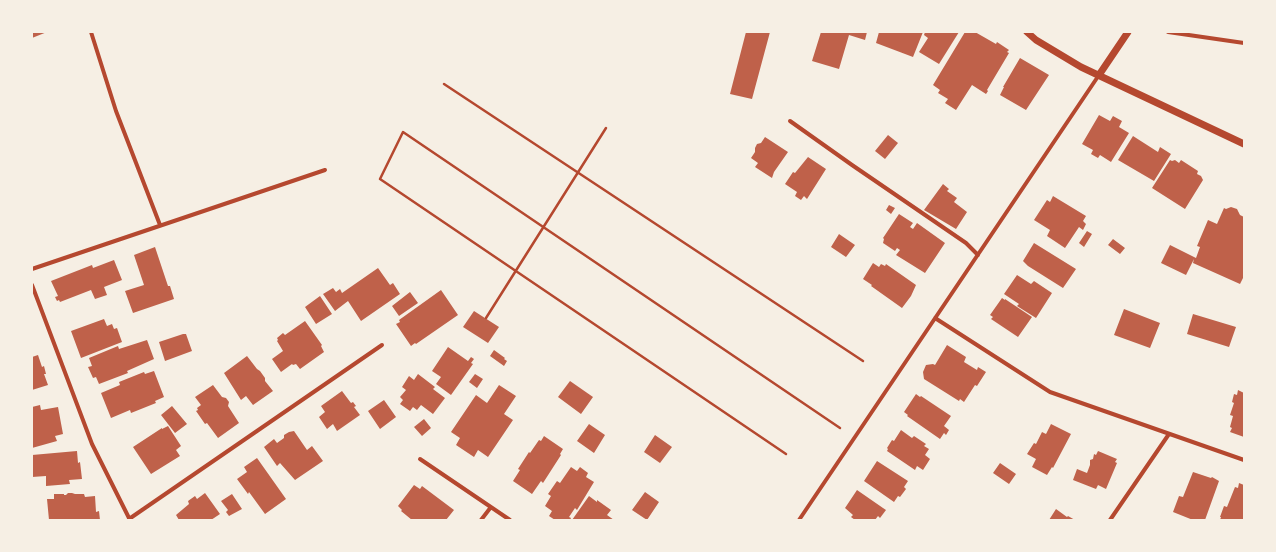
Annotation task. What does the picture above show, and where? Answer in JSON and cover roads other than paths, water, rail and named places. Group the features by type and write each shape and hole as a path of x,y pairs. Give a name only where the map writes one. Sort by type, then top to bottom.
{"street":[{"path":"91,32 116,112 160,225"},
{"path":"1027,32 1036,40 1081,67 1244,144"},
{"path":"799,520 1128,32"},
{"path":"1168,32 1244,43"},
{"path":"790,121 966,243 978,255"},
{"path":"32,269 325,170"},
{"path":"32,285 90,438 129,520 382,345"},
{"path":"935,318 1050,392 1244,460"},
{"path":"1110,520 1169,434"},
{"path":"420,459 510,520"},
{"path":"481,520 491,507"}]}
